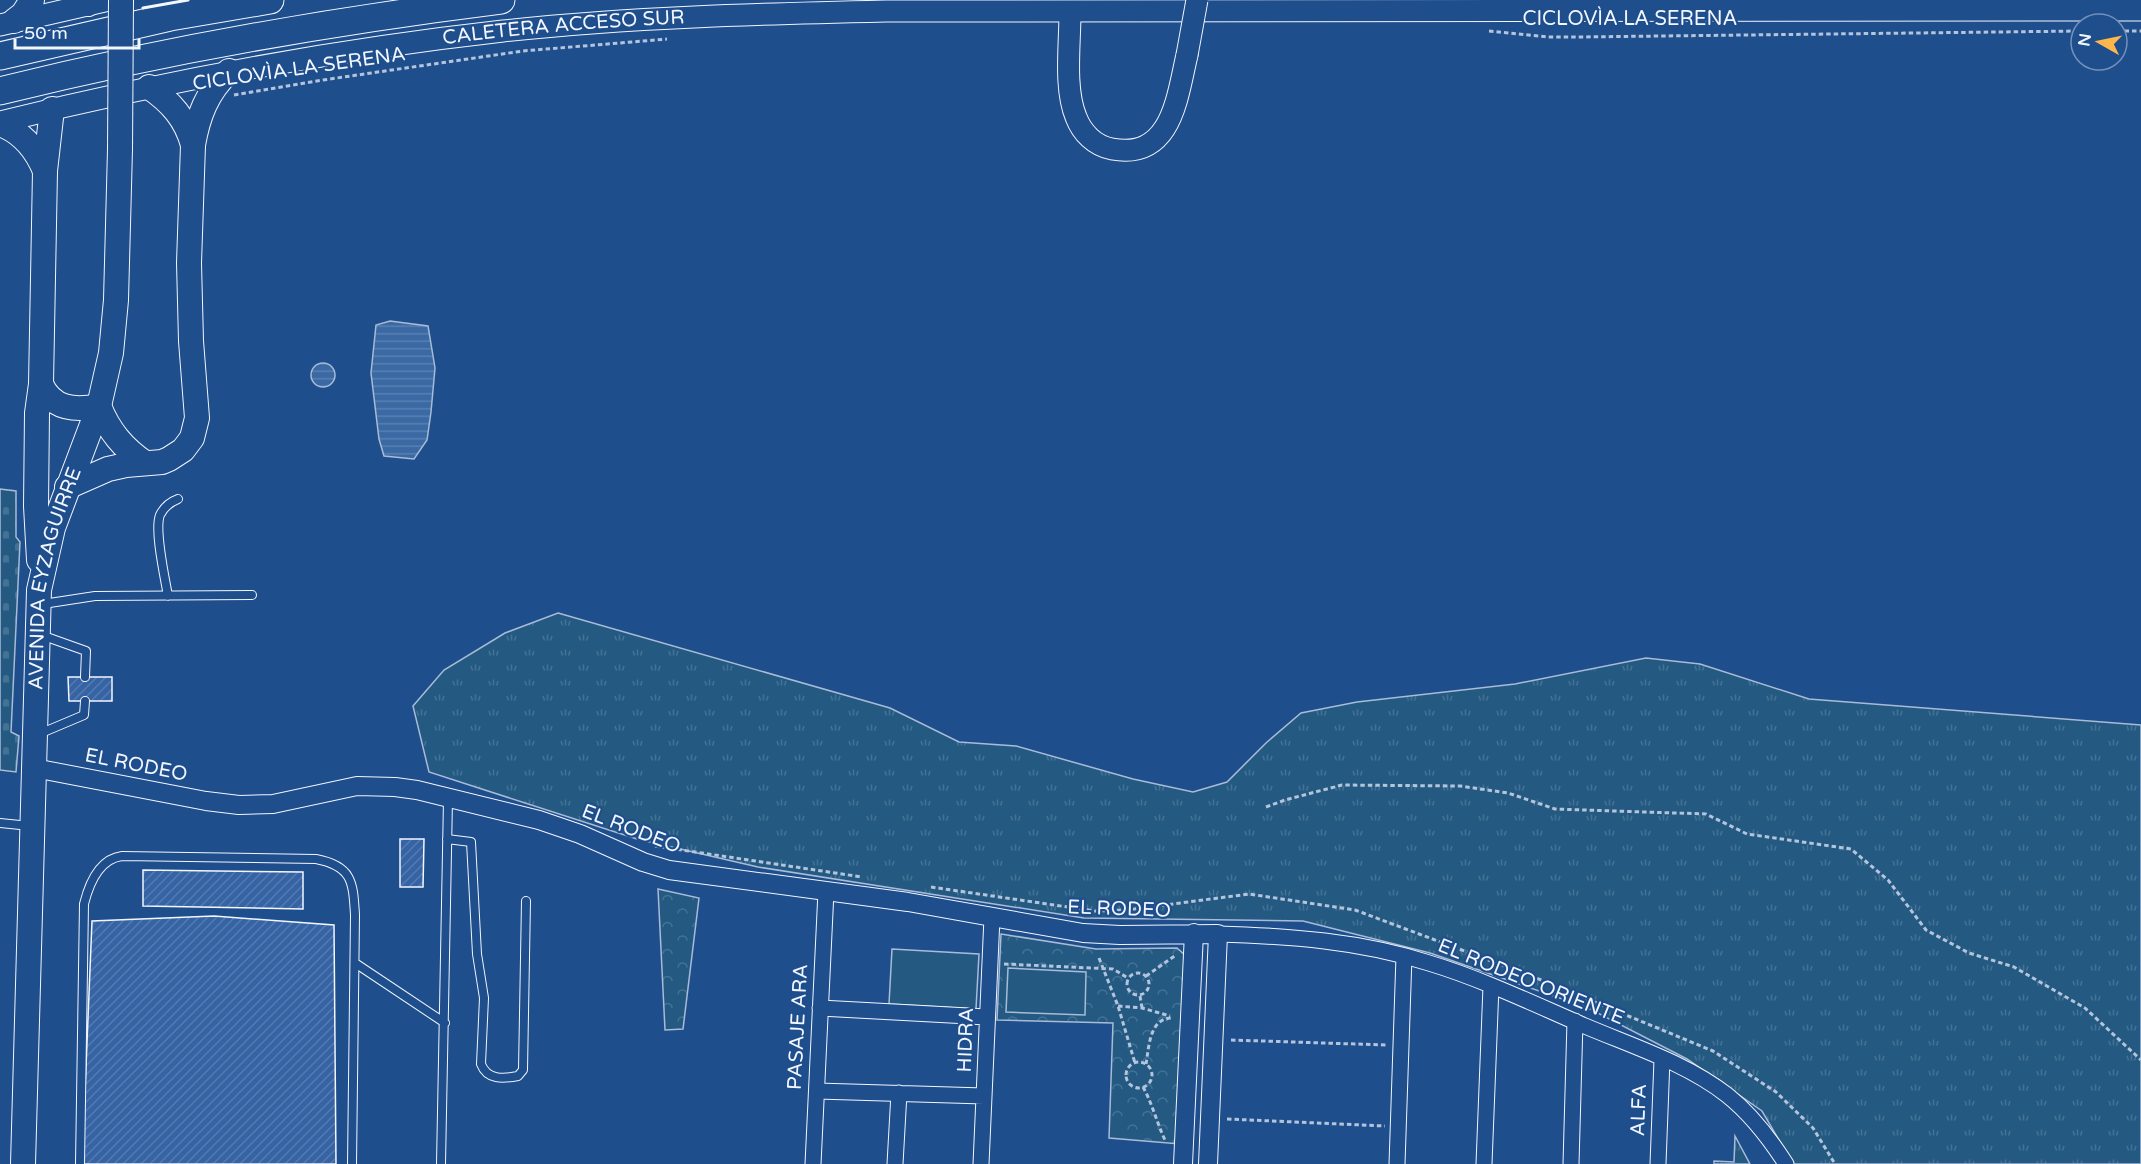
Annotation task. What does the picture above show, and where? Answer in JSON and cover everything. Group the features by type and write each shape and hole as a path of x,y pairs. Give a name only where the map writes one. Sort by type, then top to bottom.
{"highway":[{"path":"0,56 170,17 270,0"},
{"path":"0,91 192,47 355,20 501,0"}],"main road":[{"path":"7,23 23,14 32,0"},
{"name":"AVENIDA EYZAGUIRRE","path":"23,1164 33,768 41,578 53,528 99,406 114,327 120,149 120,0"},
{"path":"1070,13 1072,103 1078,123 1086,135 1099,145 1126,150 1138,149 1150,144 1164,131 1173,112 1197,0"},
{"path":"7,23 92,2"},
{"name":"CALETERA ACCESO SUR","path":"0,123 52,109 229,71 437,39 506,31 714,16 876,12 2141,10"},
{"path":"68,487 108,469 162,462 183,450 192,438 197,418 191,341 189,263 193,145 198,121 207,98 220,79 229,71"},
{"path":"149,87 160,94 177,111 187,127 193,145"},
{"path":"41,578 36,515 37,413 40,384 45,171 52,109"},
{"path":"0,123 29,144 36,152 45,171"},
{"path":"40,384 58,405 72,409 99,406 104,419 119,442 145,463"}],"street":[{"name":"EL RODEO","path":"33,768 206,801 239,805 273,804 340,789 374,786 417,790 560,826 643,862 669,870 908,902 1083,933 1218,934"},
{"name":"PASAJE ARA","path":"813,1164 826,891"},
{"name":"HIDRA","path":"981,1164 992,917"},
{"path":"1183,1164 1194,933"},
{"path":"1208,1164 1218,934"},
{"name":"EL RODEO ORIENTE","path":"1218,934 1314,939 1357,946 1446,968 1491,986 1698,1076 1728,1095 1757,1124 1785,1164"},
{"path":"1397,1164 1404,956"},
{"path":"1484,1164 1491,986"},
{"path":"820,1008 987,1017"},
{"path":"1571,1164 1575,1022"},
{"name":"ALFA","path":"1658,1164 1662,1059"},
{"path":"817,1091 984,1096"},
{"path":"895,1164 899,1094"}],"lane":[{"path":"168,596 158,527 160,514 169,503 178,499"},
{"path":"39,605 94,596 252,595"},
{"path":"38,634 86,651 85,677"},
{"path":"35,736 84,715 85,701"},
{"path":"441,1164 448,797"},
{"path":"0,824 32,826"},
{"path":"447,839 471,842 477,954 484,998 481,1064 483,1071 489,1076 498,1078 518,1076 523,1070 526,901"},
{"path":"80,1164 84,904 93,878 105,862 112,857 122,856 316,859 326,861 342,870 354,885 352,1164"},
{"path":"355,963 445,1023"}],"path":[{"name":"CICLOVÌA LA SERENA","path":"1487,30 1548,37 2069,31"},
{"name":"CICLOVÌA LA SERENA","path":"207,98 523,51 675,38"},
{"path":"1266,807 1342,785 1460,786 1508,793 1555,809 1706,814 1747,834 1851,849 1888,880 1926,930 1969,952 2014,967 2085,1008 2141,1060"},
{"path":"1146,976 1176,955"},
{"path":"1099,958 1118,1006 1135,1063"},
{"path":"990,963 1113,969 1128,978"},
{"path":"1128,978 1135,973 1146,976"},
{"path":"1128,978 1128,989 1140,996 1146,993 1149,986 1146,976"},
{"path":"1140,996 1142,1008"},
{"path":"1118,1006 1142,1008 1174,1018 1162,1020 1154,1030 1149,1041 1146,1064"},
{"path":"1214,1039 1400,1045"},
{"path":"1135,1063 1146,1064 1151,1070 1151,1078 1143,1087 1135,1087 1128,1082 1128,1069 1135,1063"},
{"path":"1143,1087 1151,1101 1158,1127 1168,1149"},
{"path":"1210,1118 1398,1127"}],"green space":[{"path":"0,489 16,491 16,537 20,542 11,732 19,736 16,772 0,770"},
{"path":"558,613 890,708 959,742 1016,746 1133,779 1193,792 1227,782 1266,743 1301,713 1357,702 1515,684 1646,658 1700,664 1809,699 2141,725 2141,1164 1793,1164 1762,1111 1687,1059 1588,1008 1430,953 1303,921 1084,918 758,867 637,839 429,772 413,706 444,670 505,633"},
{"path":"658,889 699,898 683,1029 665,1030"},
{"path":"1001,934 1096,949 1177,948 1185,955 1180,1144 1109,1138 1113,1023 997,1020"},
{"path":"892,949 979,954 976,1009 889,1004"},
{"path":"1008,968 1086,972 1085,1015 1006,1012"},
{"path":"1735,1136 1750,1164 1714,1164 1714,1161 1734,1162"}],"shaded area":[{"path":"390,321 428,326 435,368 431,412 427,440 414,459 384,456 379,439 371,373 376,325"},
{"path":"323,363 328,364 334,370 334,380 328,386 323,387 318,386 312,380 311,375 312,370 318,364"}],"building":[{"path":"68,677 112,677 112,701 69,701"},
{"path":"400,839 424,839 423,887 400,887"},
{"path":"143,870 303,872 303,909 143,906"},
{"path":"214,916 334,925 336,1164 82,1164 92,921"}],"wall":[{"path":"143,8 188,0"}]}
